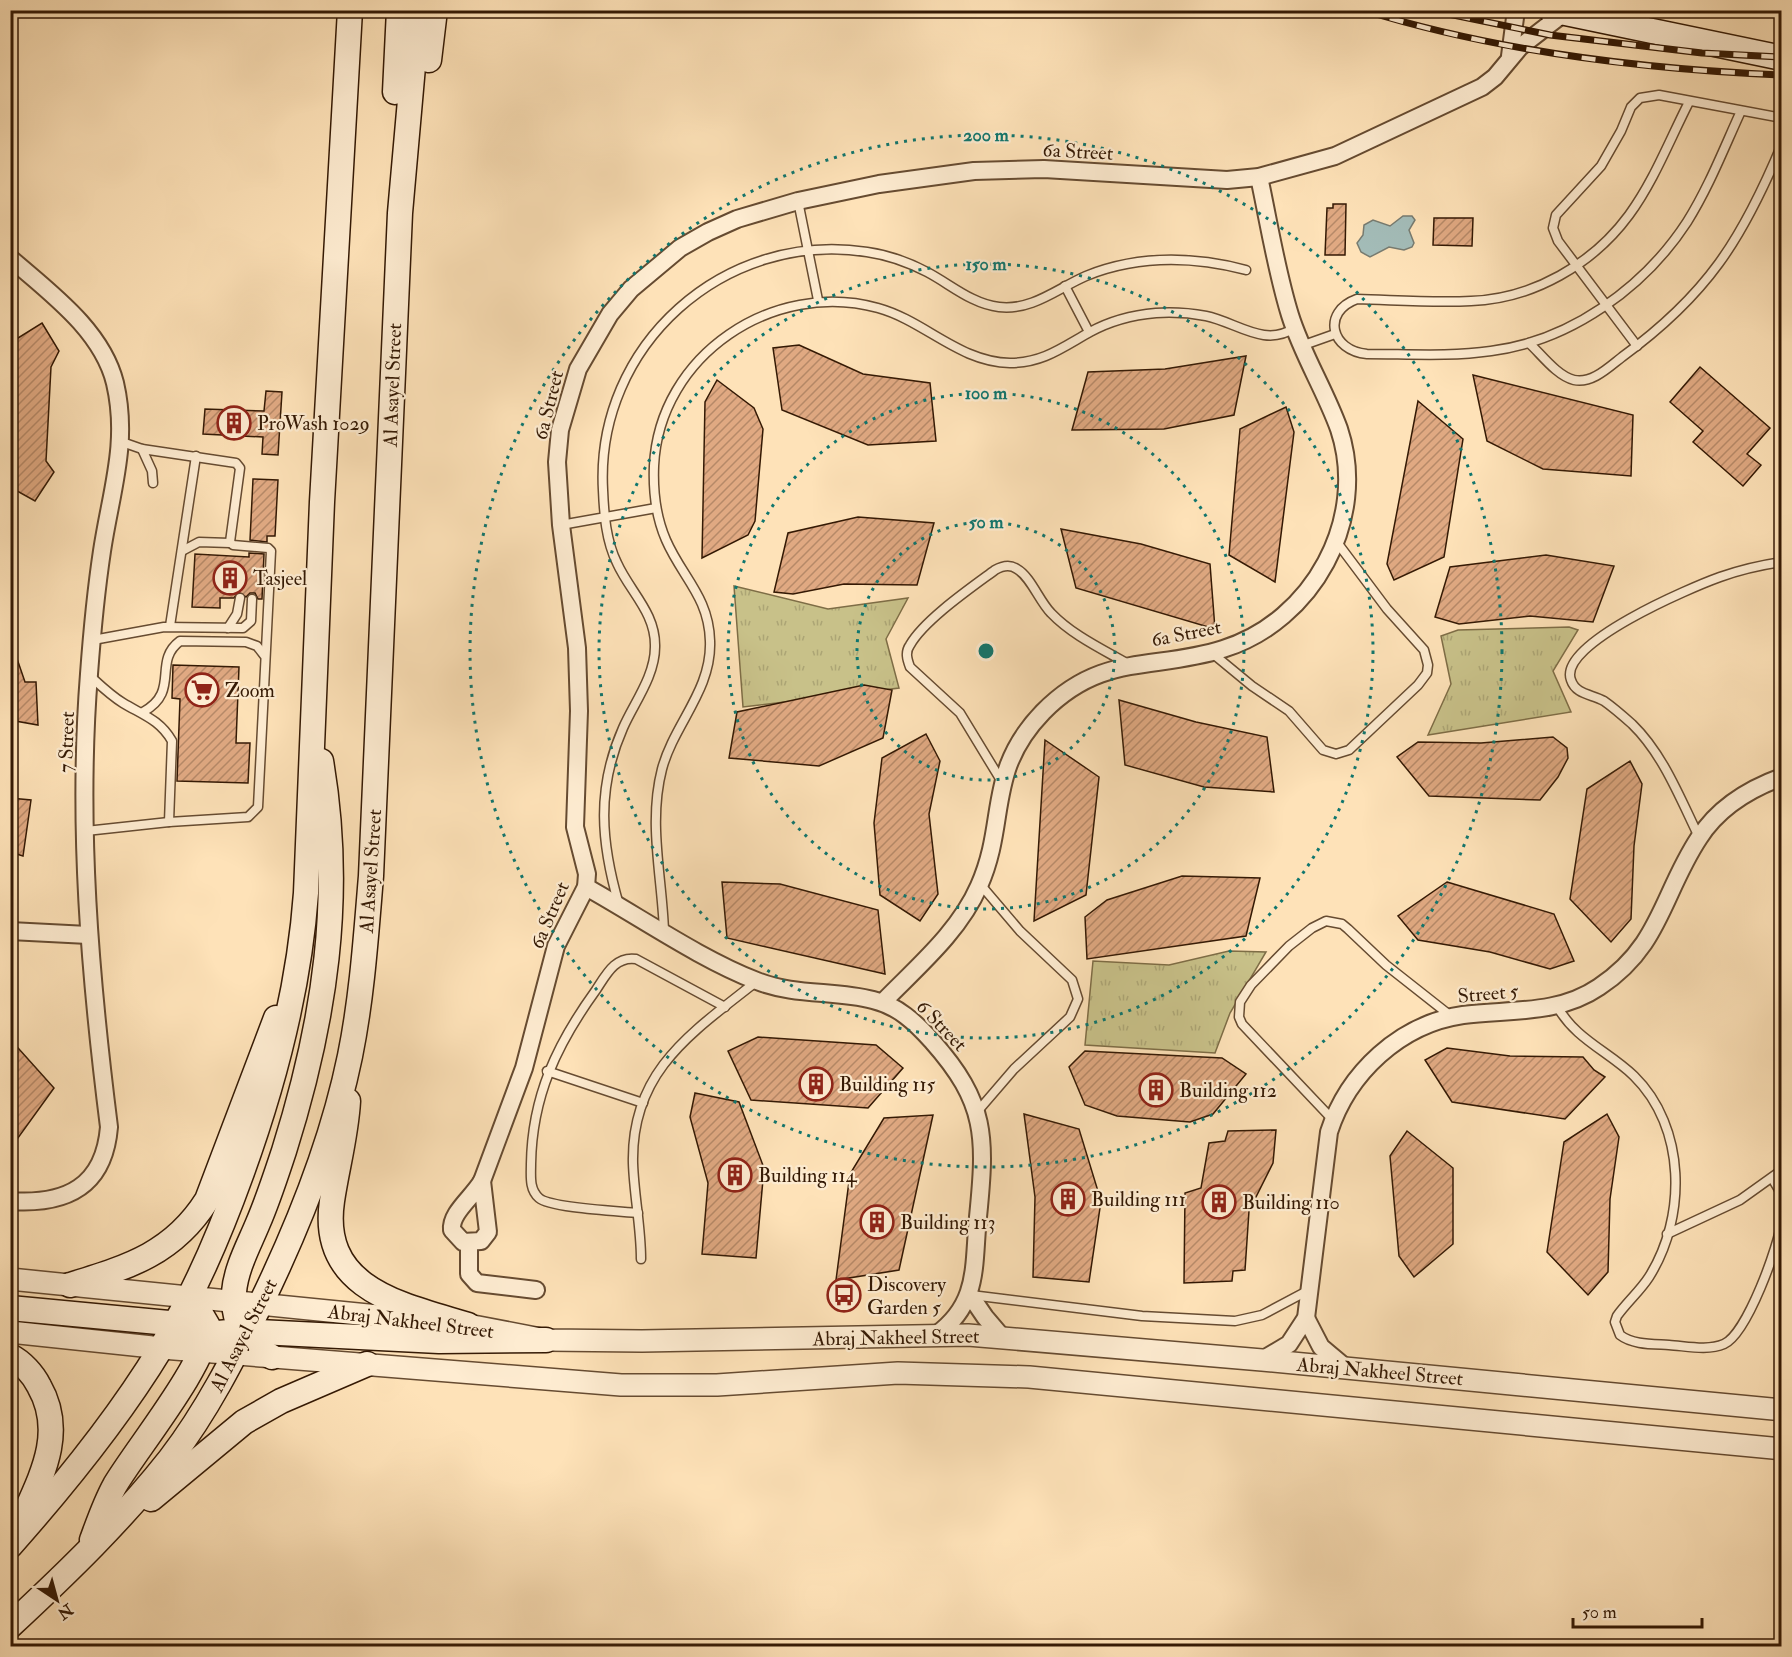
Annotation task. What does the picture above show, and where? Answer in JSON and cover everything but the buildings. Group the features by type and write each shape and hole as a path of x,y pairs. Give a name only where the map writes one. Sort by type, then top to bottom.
{"main road":[{"path":"11,1546 87,1455 162,1348 191,1297 205,1270 231,1202 274,1079 288,1023 299,957 306,893 312,709 350,10"},
{"path":"399,10 395,81 403,163"},
{"name":"Al Asayel Street","path":"260,1304 301,1213 324,1149 350,1057 364,956 371,876 400,213 418,10"},
{"path":"400,213 419,129 435,10"},
{"path":"1558,12 1782,58"},
{"path":"272,1357 240,1330 238,1272 267,1200 298,1105 316,1026 327,955 332,898 332,849 328,801 312,709"},
{"path":"70,1285 137,1263 177,1237 195,1218 207,1200 299,957"},
{"path":"350,1057 347,1127 332,1202 331,1224 335,1245 344,1264 358,1281 376,1294 468,1325"},
{"path":"191,1297 206,1337"},
{"path":"240,1330 260,1304"},
{"path":"10,1308 176,1324 206,1337"},
{"path":"162,1348 184,1338 206,1337 240,1330 439,1341 546,1340"},
{"name":"Al Asayel Street","path":"10,1626 87,1554 170,1458 200,1416 240,1330"},
{"path":"87,1554 103,1509 116,1483 206,1337"},
{"path":"10,1356 33,1376 46,1397 52,1422 51,1447 46,1463 11,1546"},
{"path":"87,1554 244,1422 281,1401 367,1364"}],"street":[{"path":"1510,56 1516,10"},
{"name":"6a Street","path":"482,1181 524,1068 556,945 586,887 587,874 575,827 579,711 577,648 561,525 557,462 560,430 578,369 610,314 639,282 680,248 737,219 798,201 920,177 993,170 1065,170 1219,180 1259,177 1335,156 1384,135 1482,87 1495,77 1510,56 1558,12"},
{"name":"6a Street","path":"883,1002 957,923 980,884 990,851 1002,782 1018,744 1045,711 1075,686 1109,670 1128,664 1212,653 1259,633 1288,612 1312,585 1336,541 1345,505 1344,448 1332,411 1294,328 1259,177"},
{"name":"7 Street","path":"10,258 73,315 100,349 114,380 121,415 122,442 102,552 89,674 85,756 88,935 109,1127 104,1156 96,1171 73,1193 56,1200 35,1203 10,1201"},
{"name":"Street 5","path":"1262,1360 1289,1344 1306,1318 1326,1145 1333,1120 1356,1081 1388,1048 1418,1029 1452,1017 1557,1006 1597,989 1634,959 1662,915 1686,860 1699,837 1729,806 1746,793 1782,777"},
{"name":"6 Street","path":"586,887 757,981 790,990 883,1002 914,1022 947,1058 965,1084 977,1112 983,1159 970,1295 956,1317 936,1335"},
{"path":"10,931 88,935"},
{"path":"482,1181 488,1232 481,1241 469,1244 459,1240 452,1224 456,1213 473,1197 482,1181"},
{"path":"469,1244 469,1274 477,1283 536,1290"},
{"path":"10,1280 191,1297 240,1330"},
{"path":"970,1295 1002,1337"},
{"name":"Abraj Nakheel Street","path":"260,1304 468,1325 546,1340 642,1341 936,1335 1002,1337 1782,1410"},
{"path":"1306,1318 1321,1347 1346,1368"},
{"path":"10,1332 162,1348"},
{"name":"Abraj Nakheel Street","path":"272,1357 621,1385 717,1384 888,1373 1029,1377 1782,1449"}],"lane":[{"path":"1637,346 1554,235 1556,215 1600,166 1635,102 1653,94 1782,118"},
{"path":"1689,102 1630,214 1605,243 1576,266 1543,284 1490,300 1357,299 1341,308 1334,325 1335,334 1344,347 1367,354 1490,352 1529,342 1569,327 1606,305 1651,267 1687,222 1741,111"},
{"path":"1529,342 1561,374 1581,381 1595,376 1637,346 1674,316 1722,262 1747,221 1782,144"},
{"path":"798,201 818,300"},
{"path":"619,905 604,843 605,797 614,752 653,664 655,638 648,613 617,564 607,533 603,460 610,422 627,376 658,328 678,308 726,274 752,262 808,251 848,250 888,256 926,271 986,305 1003,308 1035,302 1065,286 1108,269 1154,260 1200,260 1246,270"},
{"path":"1065,286 1089,332"},
{"path":"664,931 655,832 656,799 666,757 704,680 711,647 708,621 701,597 666,540 656,508 654,463 668,409 685,380 714,346 752,320 773,310 818,300 858,303 896,313 915,321 960,351 975,357 1008,363 1044,358 1111,322 1158,313 1206,316 1268,337 1285,334 1294,328"},
{"path":"1301,346 1335,334"},
{"path":"122,442 142,449 234,462 239,466 230,543"},
{"path":"142,449 150,465 153,483"},
{"path":"171,626 196,456"},
{"path":"561,525 656,508"},
{"path":"1212,653 1252,686 1289,711 1323,750 1336,754 1349,750 1418,685 1427,673 1428,665 1424,650 1387,609 1336,541"},
{"path":"86,831 169,822 248,817 256,811 272,552 268,548 199,542 182,551"},
{"path":"240,546 240,556"},
{"path":"254,557 255,547"},
{"path":"1699,837 1652,747 1633,725 1612,707 1575,688 1569,674 1570,667 1579,654 1608,632 1664,600 1722,576 1782,562"},
{"path":"1002,782 960,713 910,667 907,660 909,645 932,620 995,570 1001,567 1014,567 1020,570 1039,599 1060,622 1128,664"},
{"path":"228,628 237,614 240,598"},
{"path":"93,640 171,626 228,628 248,625 252,599"},
{"path":"143,712 159,701 163,693 167,656 180,641 246,642 257,646 264,655"},
{"path":"89,674 114,697 143,712 160,725 172,741 169,822"},
{"path":"977,1112 1014,1069 1070,1017 1078,999 1072,980 1029,941 980,884"},
{"path":"1333,1120 1305,1093 1239,1017 1243,996 1289,946 1326,921 1342,924 1392,970 1452,1017"},
{"path":"638,1213 547,1203 533,1191 532,1132 547,1071 578,1016 613,967 623,959 636,959 725,1007"},
{"path":"641,1259 633,1161 637,1122 650,1085 671,1053 694,1030 757,981"},
{"path":"1557,1006 1574,1032 1618,1061 1636,1079 1663,1116 1674,1152 1672,1214 1667,1234 1650,1276 1617,1316 1616,1329 1620,1335 1632,1342 1716,1346 1731,1340 1741,1327 1772,1259 1782,1220"},
{"path":"547,1071 643,1103"},
{"path":"1667,1234 1723,1209 1782,1170"},
{"path":"1772,1178 1782,1195"},
{"path":"970,1295 1142,1316 1234,1321 1262,1315 1310,1289"}],"green space":[{"path":"734,586 828,609 908,598 886,639 899,688 743,707"},
{"path":"1569,627 1578,630 1553,671 1571,712 1428,735 1451,684 1441,636 1458,630"},
{"path":"1229,951 1266,952 1230,1013 1215,1053 1085,1045 1093,961 1169,965"}],"water":[{"path":"1403,216 1412,216 1415,220 1409,230 1414,243 1412,247 1404,250 1389,247 1370,257 1361,252 1357,243 1363,235 1364,225 1373,220 1390,226"}],"railway":[{"path":"1363,10 1466,37 1570,56 1676,68 1782,75"},
{"path":"1429,10 1550,35 1702,53 1782,57"}],"place":[{"name":"ProWash 1029","path":"234,423"},
{"name":"Tasjeel","path":"230,578"},
{"name":"Zoom","path":"202,690"},
{"name":"Building 115","path":"816,1084"},
{"name":"Building 112","path":"1156,1090"},
{"name":"Building 114","path":"735,1175"},
{"name":"Building 111","path":"1068,1199"},
{"name":"Building 110","path":"1219,1202"},
{"name":"Building 113","path":"877,1222"},
{"name":"Discovery Garden 5","path":"844,1295"}]}
